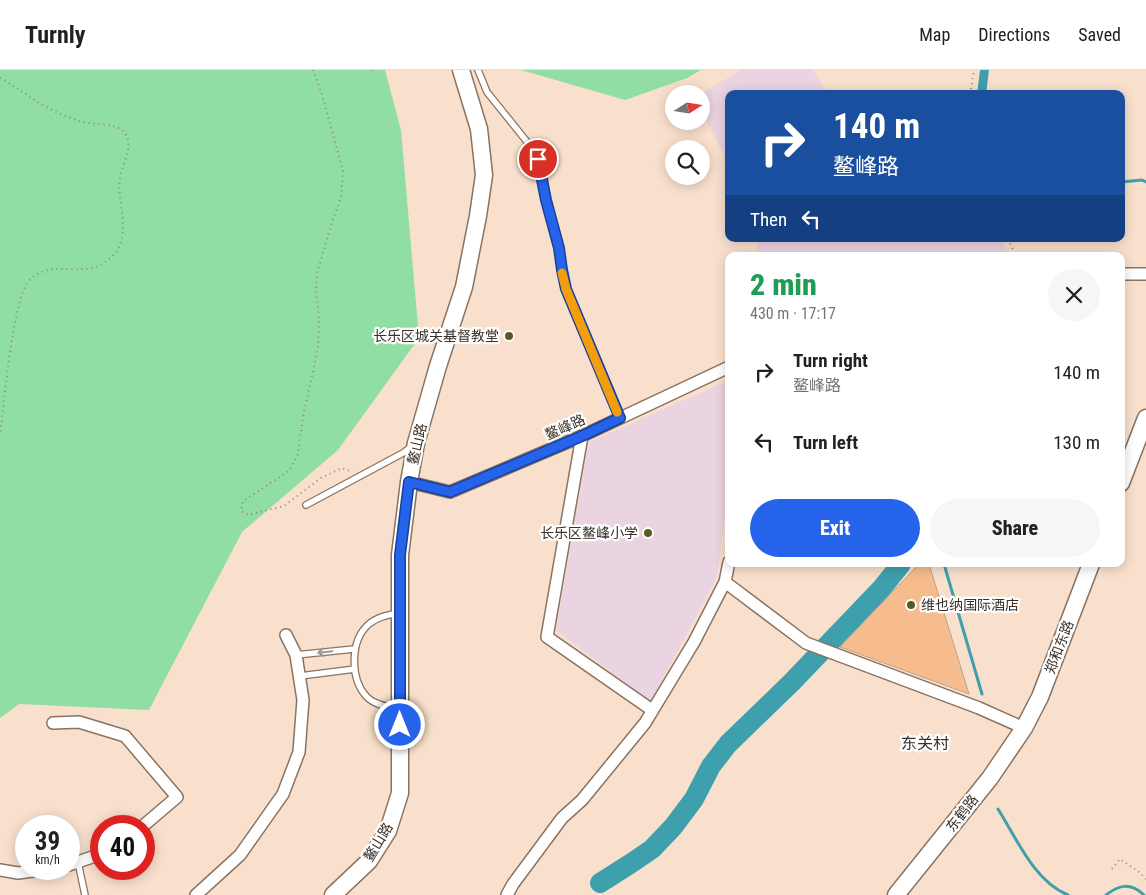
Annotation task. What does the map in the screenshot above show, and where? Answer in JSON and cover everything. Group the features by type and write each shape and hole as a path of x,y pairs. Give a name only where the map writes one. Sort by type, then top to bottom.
{"street":[{"name":"鳌山路","path":"333,895 369,861 388,831 400,793 400,555 409,482 416,443 438,366 464,287 484,175 479,129 461,70"},
{"path":"1125,274 1146,274"},
{"name":"鳌峰路","path":"409,482 450,492 582,436 725,369"},
{"path":"1125,473 1146,418"},
{"path":"582,436 547,637 652,710"},
{"path":"507,895 513,884 562,818 582,800 645,723 694,642 725,582 728,567"},
{"name":"郑和东路","path":"1024,728 1040,697 1090,567"},
{"path":"725,582 806,644 979,708 1024,728"},
{"path":"196,895 240,855 282,794 299,752 303,700 296,655 286,635"},
{"path":"52,723 79,722 125,736 177,797 155,816"},
{"name":"东鹤路","path":"896,895 990,778 1024,728"},
{"path":"0,870 15,873"}],"lane":[{"path":"478,70 487,92 538,159 546,200 559,248 566,289 620,418"},
{"path":"306,506 403,453 416,443"},
{"path":"400,612 381,617 368,624 358,638 354,649 360,685 367,697 382,706 400,708"},
{"path":"296,655 354,649"},
{"path":"300,676 356,669"},
{"path":"80,880 85,895"}],"path":[{"path":"313,70 322,94 343,171 341,198 317,273 318,348 303,417 298,454 289,471 242,501 241,511 248,515 284,506 321,478 342,468 361,475"},
{"path":"971,90 974,70"},
{"path":"0,78 49,109 82,122 113,126 122,130 128,138 128,151 120,177 122,231 120,245 114,256 103,264 88,268 44,270 28,282 22,292 12,343 0,434"},
{"path":"1112,869 1120,859 1146,879"}],"shaded area":[{"path":"741,70 813,70 825,90 725,90 725,156 710,128 710,89"},
{"path":"758,242 1003,242 1008,252 756,252"},
{"name":"长乐区鳌峰小学","path":"725,382 725,517 717,578 650,702 556,630 589,442"}],"green space":[{"path":"0,70 385,70 401,130 419,338 338,450 242,532 149,710 19,704 0,718"},
{"path":"521,70 701,70 687,78 625,100"}],"water":[{"path":"980,70 989,70 986,90 978,90"}],"building":[{"name":"维也纳国际酒店","path":"916,567 930,567 969,694 840,647"}],"waterway":[{"path":"1125,182 1142,180 1146,182"},
{"path":"600,883 652,849 673,827 694,799 711,766 728,744 792,682 882,588 899,567"},
{"path":"945,567 982,694"},
{"path":"998,809 1036,870 1056,889 1068,895"},
{"path":"1106,895 1115,889 1125,886 1134,888 1144,895"}],"slow traffic":[{"path":"562,273 566,289 617,412"}],"place":[{"name":"长乐区城关基督教堂","path":"509,336"},
{"name":"长乐区鳌峰小学","path":"648,533"},
{"name":"维也纳国际酒店","path":"911,605"}],"district":[{"name":"东关村","path":"925,743"}],"route":[{"path":"400,725 400,555 409,482 450,492 620,418 566,289 559,248 546,200 538,159"}]}
